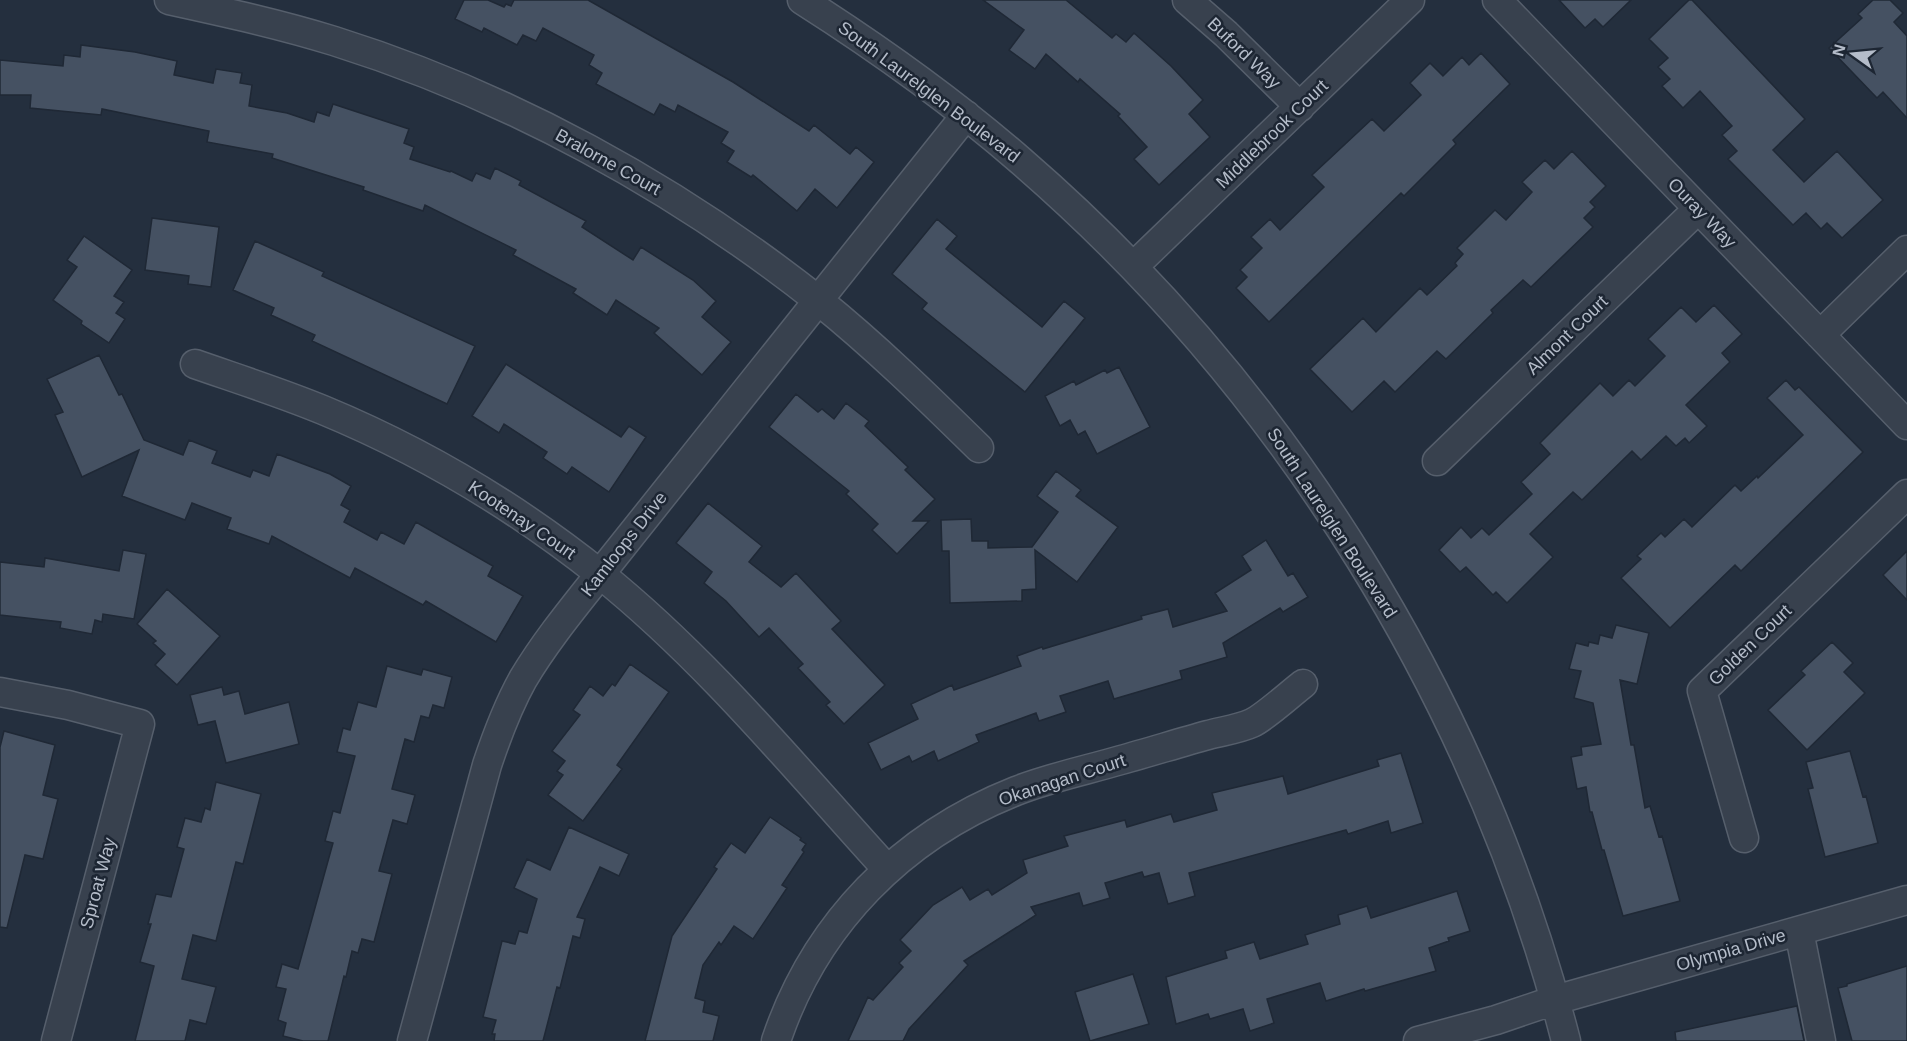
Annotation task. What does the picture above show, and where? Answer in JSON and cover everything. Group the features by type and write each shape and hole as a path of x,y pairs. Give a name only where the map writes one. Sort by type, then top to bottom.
{"street":[{"name":"Bralorne Court","path":"168,0 232,13 334,41 408,67 553,130 645,181 734,238 818,301 876,349 979,448"},
{"name":"South Laurelglen Boulevard","path":"802,0 869,42 966,115 1023,162 1133,267 1196,336 1254,406 1308,480 1358,556 1404,635 1446,716 1484,799 1518,884 1566,1041"},
{"name":"Buford Way","path":"1188,0 1226,34 1299,107"},
{"name":"Middlebrook Court","path":"1133,267 1410,0"},
{"name":"Ouray Way","path":"1497,0 1907,425"},
{"name":"Kamloops Drive","path":"412,1041 487,765 502,721 523,680 548,641 600,574 966,115"},
{"name":"Almont Court","path":"1437,461 1698,209"},
{"path":"1820,335 1907,250"},
{"name":"Kootenay Court","path":"195,364 322,410 396,443 466,482 525,519 600,574 665,630 722,687 887,869"},
{"name":"Golden Court","path":"1744,838 1702,691 1907,494"},
{"name":"Okanagan Court","path":"776,1041 806,972 828,936 858,898 887,869 925,839 967,813 1018,790 1254,722 1303,684"},
{"name":"Sproat Way","path":"0,692 68,705 140,724 56,1041"},
{"name":"Olympia Drive","path":"1418,1041 1907,900"},
{"path":"1799,931 1821,1041"}],"building":[{"path":"464,0 488,0 504,7 506,4 511,6 514,0 588,0 733,82 809,131 814,125 850,154 856,147 874,162 837,208 815,189 797,211 753,175 751,177 727,162 734,151 721,143 728,132 678,105 675,112 660,104 654,115 596,84 602,73 589,65 594,55 543,28 536,41 523,35 517,45 484,28 482,32 455,19"},
{"path":"983,0 1066,0 1112,38 1116,34 1126,42 1134,33 1171,66 1203,100 1189,114 1210,137 1159,185 1134,159 1147,147 1118,116 1120,114 1080,79 1078,82 1046,54 1035,69 1009,50 1024,30"},
{"path":"1559,0 1631,0 1603,27 1595,19 1585,28"},
{"path":"1689,0 1692,0 1805,119 1773,150 1804,182 1837,151 1883,200 1842,238 1827,223 1821,229 1806,213 1793,225 1728,159 1737,151 1722,135 1732,126 1700,91 1683,108 1662,86 1670,79 1658,67 1668,58 1649,39"},
{"path":"1873,0 1890,0 1903,13 1894,22 1907,36 1907,118 1883,92 1877,98 1829,48 1862,18 1858,14"},
{"path":"81,45 135,52 177,61 174,75 213,83 216,69 242,73 240,83 252,85 249,106 287,113 314,122 317,112 329,116 333,104 409,129 404,143 414,147 410,159 451,171 472,181 476,173 490,179 495,168 521,181 519,185 586,221 582,227 633,260 641,247 693,280 716,301 702,317 731,342 702,375 654,333 659,328 616,300 607,315 573,293 576,289 513,255 516,250 425,205 423,211 363,190 364,187 272,158 273,154 207,142 209,131 102,109 101,115 30,108 31,95 0,95 0,60 63,66 64,55 80,57"},
{"path":"1481,53 1510,84 1453,140 1456,144 1404,196 1401,193 1269,322 1236,288 1247,277 1240,270 1262,248 1251,237 1270,219 1280,230 1324,187 1312,175 1372,119 1384,131 1421,95 1410,83 1430,63 1443,76 1462,57 1469,65"},
{"path":"1572,151 1606,186 1590,202 1595,207 1584,218 1593,227 1531,287 1523,280 1491,310 1493,313 1446,359 1437,351 1395,392 1384,381 1352,412 1310,369 1363,318 1376,332 1420,288 1427,295 1457,266 1455,263 1463,254 1457,248 1495,210 1506,220 1532,192 1522,182 1545,160 1554,169"},
{"path":"152,218 219,227 211,287 188,284 189,276 145,270"},
{"path":"937,219 957,236 946,249 1042,327 1064,301 1085,318 1025,392 922,309 927,303 892,274"},
{"path":"84,236 132,270 114,296 124,302 116,313 125,319 109,343 81,324 82,321 53,300 77,267 67,260"},
{"path":"255,241 324,272 322,276 475,346 447,404 312,341 315,335 271,315 274,308 233,290"},
{"path":"1714,305 1742,334 1722,353 1730,362 1686,405 1707,426 1689,443 1685,438 1676,446 1666,436 1641,460 1632,451 1582,500 1573,492 1530,534 1553,557 1507,603 1496,592 1493,595 1466,567 1460,572 1439,550 1461,527 1471,538 1482,528 1489,535 1532,494 1521,482 1550,454 1540,443 1600,383 1613,396 1629,380 1635,386 1665,356 1648,339 1681,307 1696,322"},
{"path":"99,355 119,395 122,394 144,440 183,455 189,440 217,451 212,463 250,477 253,470 269,476 277,454 330,474 351,486 341,505 350,510 344,522 377,540 381,532 404,544 416,522 493,566 488,576 523,596 496,642 426,601 423,605 355,568 350,578 272,536 269,544 227,529 231,518 192,503 185,520 122,496 139,450 82,477 55,415 63,412 47,379"},
{"path":"506,364 621,437 629,426 646,437 609,492 572,467 567,474 543,458 547,452 504,424 499,433 472,416"},
{"path":"1119,367 1150,427 1097,454 1085,431 1078,435 1070,420 1060,426 1045,396 1074,381 1076,385 1105,370 1107,373"},
{"path":"1786,380 1795,390 1799,387 1863,452 1741,571 1735,565 1670,628 1621,578 1641,559 1637,556 1661,533 1665,537 1684,519 1692,527 1735,485 1741,491 1803,435 1767,398"},
{"path":"796,394 818,412 822,409 834,419 846,403 869,421 865,426 908,467 905,470 935,499 913,521 929,521 897,554 872,530 878,524 846,494 849,491 769,427"},
{"path":"1056,471 1081,490 1076,496 1118,527 1077,582 1035,550 1036,589 1022,590 1022,601 950,603 949,551 942,551 941,520 971,519 972,541 988,541 988,548 1032,547 1058,512 1037,496"},
{"path":"708,503 762,546 749,562 781,587 796,573 841,621 832,629 885,685 844,724 826,705 830,702 798,668 803,664 769,628 759,637 726,601 704,583 712,572 676,543"},
{"path":"1266,540 1288,576 1293,573 1308,597 1283,612 1280,608 1223,643 1227,657 1180,671 1182,679 1114,699 1108,681 1060,696 1066,712 1039,721 1036,713 976,735 979,742 938,761 934,751 912,762 909,756 881,770 868,743 918,719 911,704 952,685 954,690 1021,666 1017,656 1142,619 1141,616 1168,609 1173,627 1227,611 1215,593 1251,570 1242,556"},
{"path":"123,550 146,554 134,619 103,614 102,622 95,620 92,634 60,628 61,622 0,615 0,562 44,567 45,558 119,571"},
{"path":"1907,551 1907,600 1883,575"},
{"path":"167,589 220,636 177,685 155,665 165,654 153,643 156,641 137,624"},
{"path":"1616,625 1649,633 1637,684 1620,680 1645,808 1650,806 1659,837 1662,836 1680,901 1623,916 1592,812 1590,812 1586,787 1577,789 1571,757 1582,755 1581,747 1601,744 1593,703 1574,698 1581,671 1569,669 1576,643 1588,646 1589,642 1598,644 1600,635 1612,638"},
{"path":"1832,642 1853,663 1844,672 1865,693 1807,750 1768,710 1805,675 1801,671"},
{"path":"630,664 669,692 617,765 622,769 583,821 548,795 563,775 557,771 565,761 552,751 580,715 573,710 590,686 603,696 612,684 615,686"},
{"path":"387,666 421,675 423,669 452,677 444,708 433,705 429,718 421,716 414,742 405,739 392,789 415,795 407,824 393,820 379,871 392,874 374,942 362,939 358,953 352,951 328,1041 303,1041 283,1036 286,1023 278,1020 286,989 276,987 282,964 298,969 333,843 325,841 333,811 340,813 355,756 337,752 343,728 350,730 358,702 376,707"},
{"path":"222,687 224,695 239,691 245,714 289,702 299,744 226,763 215,721 198,725 190,695"},
{"path":"4,731 55,745 43,795 58,799 43,859 25,855 7,928 0,927 0,747"},
{"path":"1850,751 1863,797 1866,796 1878,843 1825,857 1808,789 1813,788 1806,762"},
{"path":"1401,753 1423,823 1391,833 1388,821 1348,834 1346,830 1189,873 1195,896 1168,904 1159,873 1144,877 1142,872 1105,883 1110,898 1083,906 1079,893 1031,907 1036,915 964,961 968,965 909,1029 903,1041 848,1041 868,997 873,1000 903,967 899,963 911,951 900,940 933,905 962,887 970,900 988,889 992,895 1027,873 1023,860 1068,846 1064,836 1125,820 1127,827 1171,814 1174,822 1217,810 1212,793 1283,776 1288,794 1379,766 1377,760"},
{"path":"216,782 261,794 243,864 236,862 216,941 193,935 182,979 216,987 206,1024 190,1020 185,1041 135,1041 154,966 140,962 151,924 148,924 156,894 171,897 184,849 177,847 185,818 201,822 205,808 210,810"},
{"path":"770,817 801,838 800,840 806,844 802,850 804,852 782,885 787,888 753,939 734,926 703,965 695,998 705,1001 703,1012 719,1016 713,1041 645,1041 672,936 717,869 714,867 731,843 745,853"},
{"path":"569,827 629,854 619,876 600,867 577,917 585,919 580,938 573,936 543,1041 494,1041 495,1034 492,1034 496,1020 483,1017 502,941 515,944 519,931 527,933 537,899 514,888 527,859 550,870"},
{"path":"1457,891 1470,931 1448,938 1449,941 1429,948 1436,971 1326,1001 1320,983 1267,999 1274,1023 1250,1031 1243,1009 1210,1019 1208,1014 1176,1024 1166,977 1227,958 1225,951 1254,942 1260,959 1308,944 1305,935 1340,924 1338,915 1367,906 1371,918"},
{"path":"1907,966 1907,1041 1852,1041 1838,988"},
{"path":"1133,974 1149,1024 1090,1041 1075,992"},
{"path":"1797,1006 1804,1041 1676,1041 1675,1032"}]}
